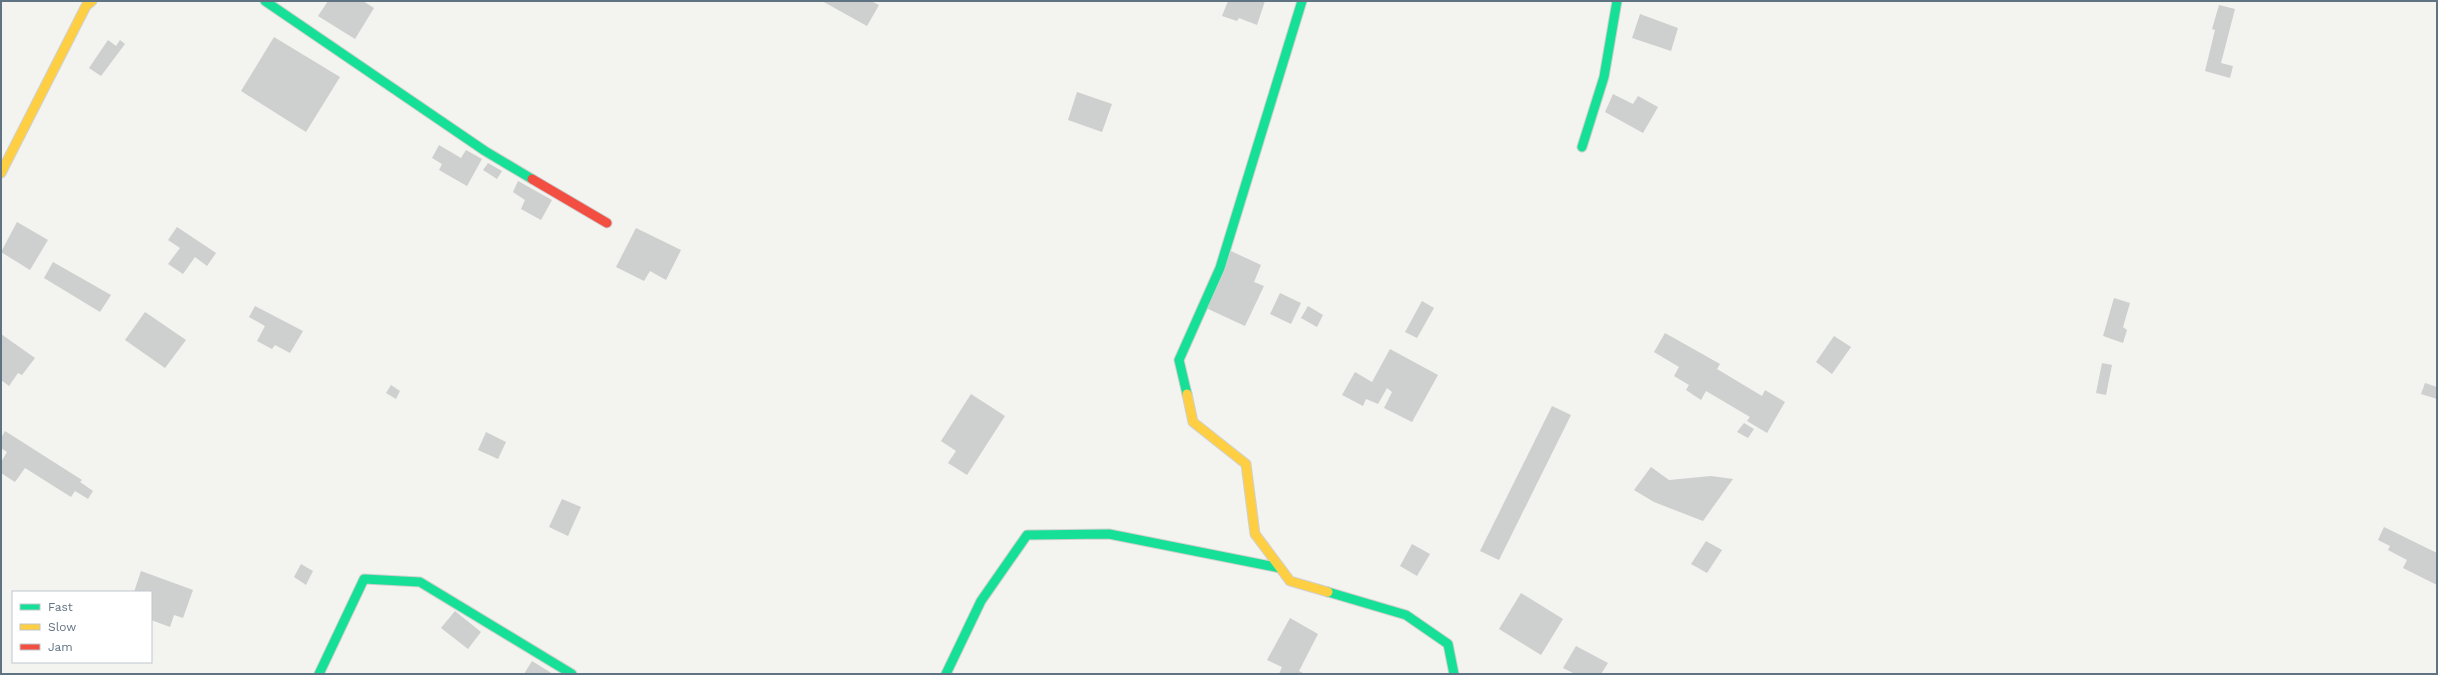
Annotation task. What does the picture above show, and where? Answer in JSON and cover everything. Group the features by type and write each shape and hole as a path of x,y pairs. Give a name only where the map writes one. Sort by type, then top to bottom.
{"street":[{"path":"1,173 39,95 86,6 92,1"},
{"path":"265,1 485,151 607,222"},
{"path":"1302,1 1220,268 1179,360 1193,422 1246,464 1255,534 1290,581 1406,615 1448,644 1454,674"},
{"path":"1582,147 1604,77 1617,1"},
{"path":"946,674 981,601 1027,535 1108,534 1280,568"},
{"path":"319,674 364,579 420,582 572,674"}],"building":[{"path":"328,1 363,1 374,8 355,39 318,16"},
{"path":"822,1 871,1 879,5 867,26"},
{"path":"1228,1 1265,1 1257,25 1239,18 1237,21 1222,16"},
{"path":"2219,5 2235,9 2221,63 2233,66 2230,78 2205,71 2215,30 2212,29"},
{"path":"1640,14 1678,28 1671,51 1632,38"},
{"path":"274,37 340,77 306,132 241,91"},
{"path":"108,40 116,46 120,40 125,44 101,76 89,68"},
{"path":"1077,92 1112,104 1102,132 1068,120"},
{"path":"1613,94 1633,104 1638,96 1658,107 1643,133 1605,112"},
{"path":"439,145 461,158 466,150 482,159 467,186 439,170 442,164 432,158"},
{"path":"488,163 502,171 497,179 483,170"},
{"path":"518,181 552,200 541,220 521,209 525,200 513,192"},
{"path":"17,222 48,240 30,270 1,252"},
{"path":"177,227 216,253 207,266 195,257 183,274 168,264 180,248 168,240"},
{"path":"636,228 681,250 666,280 650,271 644,281 616,267"},
{"path":"1231,251 1261,265 1254,282 1264,286 1245,326 1206,308"},
{"path":"53,262 111,295 100,312 44,278"},
{"path":"1280,293 1301,303 1291,324 1270,314"},
{"path":"2114,298 2130,303 2123,327 2127,330 2123,343 2103,336"},
{"path":"1422,301 1434,308 1417,338 1405,332"},
{"path":"255,306 303,331 290,353 275,345 272,349 257,341 265,326 249,317"},
{"path":"1308,306 1323,315 1317,327 1301,318"},
{"path":"145,312 186,340 165,368 125,340"},
{"path":"1665,333 1720,364 1717,369 1762,396 1765,390 1785,402 1767,433 1747,421 1750,417 1706,391 1701,400 1686,390 1689,385 1674,376 1679,367 1654,352"},
{"path":"1,334 35,358 22,375 18,373 9,386 1,380"},
{"path":"1834,336 1851,347 1832,374 1816,362"},
{"path":"1390,349 1438,375 1412,422 1384,408 1392,392 1387,388 1378,404 1366,399 1363,406 1342,395 1355,372 1372,382"},
{"path":"2102,363 2112,365 2106,395 2096,393"},
{"path":"2425,383 2437,387 2437,399 2421,394"},
{"path":"391,385 400,391 396,399 386,393"},
{"path":"971,394 1005,416 967,475 948,463 956,451 941,441"},
{"path":"1552,406 1571,415 1499,560 1480,551"},
{"path":"1744,423 1754,429 1748,438 1737,432"},
{"path":"5,431 82,480 80,482 93,491 88,499 75,491 71,497 25,468 15,482 1,473 1,462 7,452 1,448 1,438"},
{"path":"486,432 506,442 498,459 478,450"},
{"path":"1651,467 1669,480 1711,476 1733,479 1703,521 1654,502 1634,490"},
{"path":"562,499 581,507 568,536 549,527"},
{"path":"2384,527 2437,553 2437,585 2403,568 2407,560 2388,550 2390,546 2378,540"},
{"path":"1706,541 1722,550 1707,573 1691,564"},
{"path":"1412,544 1430,554 1417,576 1400,566"},
{"path":"301,564 313,571 306,585 294,577"},
{"path":"141,571 193,590 183,618 174,615 170,627 152,620 152,591 134,591"},
{"path":"1521,593 1563,619 1541,655 1499,629"},
{"path":"455,611 481,632 468,649 441,628"},
{"path":"1290,618 1318,634 1299,671 1305,674 1279,674 1282,667 1267,660"},
{"path":"1576,646 1608,663 1601,674 1575,674 1563,668"},
{"path":"532,661 553,674 524,674"}],"traffic: fast":[{"path":"265,1 485,151 532,179"},
{"path":"1187,394 1179,360 1220,268 1302,1"},
{"path":"1582,147 1604,77 1617,1"},
{"path":"946,674 981,601 1027,535 1109,534 1280,568"},
{"path":"319,674 364,579 420,582 572,674"},
{"path":"1328,592 1406,615 1448,644 1454,674"}],"traffic: slow":[{"path":"1,173 86,6 92,1"},
{"path":"1187,394 1193,422 1246,464 1255,534 1290,581 1328,592"}],"traffic: jam":[{"path":"532,179 607,223"}]}
